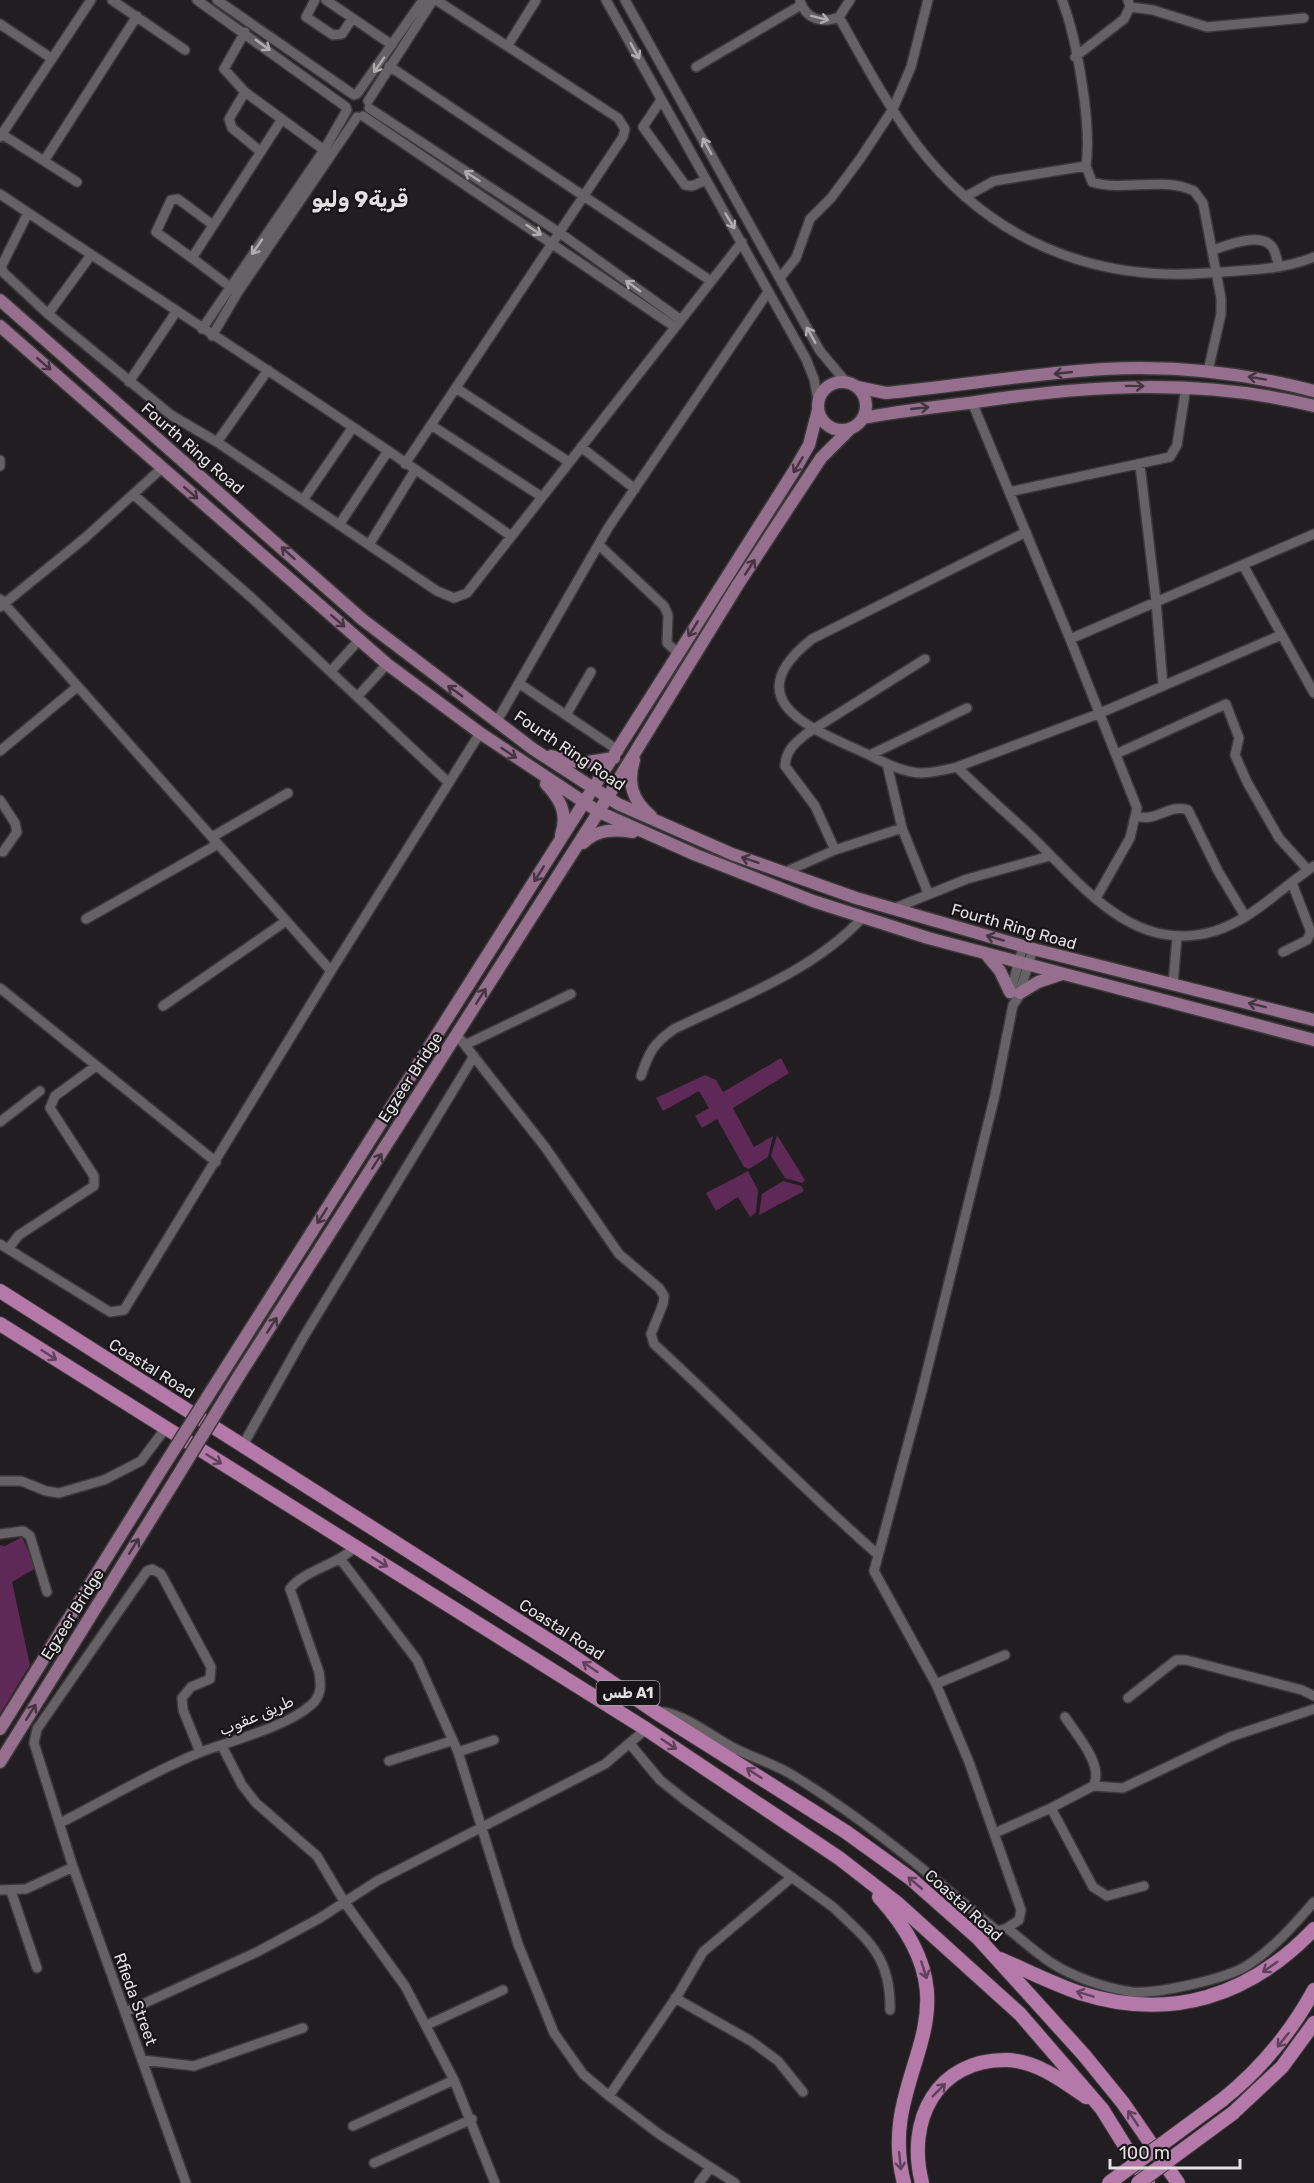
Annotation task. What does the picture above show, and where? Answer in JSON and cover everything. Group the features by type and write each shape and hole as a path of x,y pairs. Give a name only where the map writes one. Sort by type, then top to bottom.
{"highway":[{"name":"Coastal Road","path":"0,1291 564,1650 654,1711 846,1832 910,1878 978,1938 996,1958 1116,2095 1178,2183"},
{"path":"0,1324 646,1729 839,1858 897,1903 1020,2014 1102,2109 1148,2183"},
{"path":"839,1858 887,1905 915,1942 927,1979 929,2010 898,2138 904,2183"},
{"path":"996,1958 1079,1993 1119,2003 1162,2005 1199,2001 1234,1989 1292,1952 1314,1929"},
{"path":"1109,2183 1222,2100 1274,2052 1290,2032 1314,1990"},
{"path":"1138,2183 1233,2113 1282,2067 1314,2023"},
{"path":"922,2183 916,2160 918,2129 925,2109 935,2092 953,2077 977,2064 1008,2060 1039,2067 1102,2109"}],"main road":[{"name":"Fourth Ring Road","path":"0,300 363,620 533,749 608,798 732,854 856,898 1028,947 1314,1020"},
{"name":"Fourth Ring Road","path":"0,326 387,664 480,733 599,812 646,834 813,901 863,917 986,954 1314,1040"},
{"path":"1162,368 1163,386"},
{"path":"851,428 830,427 818,405 829,385 852,384 886,393 1104,369 1162,368 1256,377 1314,391"},
{"path":"852,384 865,398 863,418"},
{"path":"664,825 642,808 631,789 630,776 640,741 821,458 863,418 905,410 1079,388 1186,387 1238,391 1314,406"},
{"name":"Egzeer Bridge","path":"0,1729 158,1475 804,456 813,435 818,405"},
{"name":"Egzeer Bridge","path":"0,1762 240,1374 608,798 640,741"},
{"path":"533,749 557,758 581,763 616,754"},
{"path":"531,768 558,799 564,812 565,823 554,852"},
{"path":"568,860 590,837 599,832 620,830 646,834"},
{"path":"986,954 1015,992 1062,974"}],"street":[{"path":"77,182 1,135 91,0"},
{"path":"112,0 185,50"},
{"path":"217,0 560,233 678,323"},
{"path":"315,0 306,16 333,35 342,34 352,20"},
{"path":"326,0 352,20 393,45"},
{"path":"327,152 347,108 349,98 356,95 423,0"},
{"path":"202,329 234,289 327,152 360,117 390,66 434,0 508,45 618,118 625,129 623,137 405,464"},
{"path":"606,0 806,359 814,379 818,405"},
{"path":"625,0 820,351 852,384"},
{"path":"696,67 801,3 813,18 830,20 839,17 850,0"},
{"path":"780,278 796,258 810,219 831,198 861,159 893,109 911,67 928,0"},
{"path":"1062,0 1087,122 1089,146 1086,166 1092,182 1103,185 1164,185 1194,191 1203,203 1217,272 1221,314 1208,371"},
{"path":"203,1 360,117 678,323"},
{"path":"508,45 535,1"},
{"path":"1075,57 1124,19 1129,4 1207,27 1304,18"},
{"path":"44,161 137,16"},
{"path":"839,17 916,144 965,197 1013,233 1056,253 1083,262 1156,273 1217,272 1279,267 1314,257"},
{"path":"0,24 51,58"},
{"path":"245,32 224,69 245,92 327,152"},
{"path":"390,66 711,282"},
{"path":"655,89 670,81"},
{"path":"245,92 229,119 230,123 232,128 261,152"},
{"path":"625,129 643,127 661,100"},
{"path":"192,258 282,119"},
{"path":"643,127 685,185 692,186 706,180"},
{"path":"965,197 994,181 1052,174 1086,166"},
{"path":"0,194 212,336 268,370 511,536"},
{"path":"213,225 178,199 171,200 156,232 234,289"},
{"path":"28,213 1,267 4,273 48,314 171,415 217,442 437,591 454,598 467,593 742,242"},
{"path":"1213,250 1232,244 1260,240 1273,248 1279,267"},
{"path":"48,314 91,255"},
{"path":"212,336 234,289"},
{"path":"497,721 599,545 768,292"},
{"path":"129,382 176,312"},
{"path":"217,442 268,370"},
{"path":"1009,492 1164,459 1175,452 1186,387"},
{"path":"456,388 569,462"},
{"path":"972,402 1137,808 1137,816 1130,838 1096,898"},
{"path":"431,425 542,497"},
{"path":"303,500 353,427"},
{"path":"581,447 635,489"},
{"path":"339,525 388,451"},
{"path":"0,460 0,466"},
{"path":"1140,465 1156,601 1163,686"},
{"path":"162,468 134,495 1,603 331,971"},
{"path":"369,545 415,470"},
{"path":"134,495 253,599 449,783"},
{"path":"1026,532 832,628 793,654 780,679 783,701 789,712 814,729 886,764 921,773 957,767 1098,714 1281,635"},
{"path":"1070,639 1314,534"},
{"path":"599,545 664,606 668,615 667,643 678,653"},
{"path":"1243,565 1314,693"},
{"path":"331,671 359,640"},
{"path":"836,850 816,806 785,766 792,746 814,729 925,659"},
{"path":"358,696 387,664"},
{"path":"566,715 591,672"},
{"path":"520,684 566,715 616,754"},
{"path":"0,751 77,687"},
{"path":"957,767 1096,898 1136,926 1177,937 1216,930 1245,916 1311,868 1279,838 1247,782 1235,755 1239,738 1226,704 1116,754"},
{"path":"870,755 967,708"},
{"path":"96,1066 55,1096 50,1103 50,1108 94,1176 94,1186 4,1246 110,1312 118,1313 124,1310 331,971 480,733"},
{"path":"886,764 902,828 928,893"},
{"path":"86,919 288,793"},
{"path":"0,800 15,823 17,832 3,852"},
{"path":"1137,816 1151,818 1182,807 1188,810 1218,871 1245,916"},
{"path":"785,872 836,850 902,828"},
{"path":"895,908 928,893 1005,867 1050,856"},
{"path":"1283,952 1307,940 1311,932 1292,883"},
{"path":"641,1076 649,1053 659,1040 674,1029 791,971 829,948 863,917"},
{"path":"164,1006 286,921"},
{"path":"1173,984 1177,937"},
{"path":"978,1938 1019,1920 1021,1910 995,1833 936,1684 881,1588 874,1571 876,1553 921,1395 995,1095 1015,992 1028,947"},
{"path":"0,988 216,1162"},
{"path":"465,1046 571,994"},
{"path":"457,1035 545,1148 619,1254 659,1288 664,1296 651,1334 654,1344 762,1445 808,1493 876,1553"},
{"path":"243,1445 303,1338 474,1056"},
{"path":"0,1122 40,1091"},
{"path":"0,1482 21,1481 46,1491 60,1493 104,1480 141,1461 165,1429"},
{"path":"0,1534 23,1531 30,1536 47,1592"},
{"name":"طريق عقوب","path":"60,1823 200,1752 222,1746 305,1710 319,1697 319,1672 290,1589 295,1581 341,1560 356,1547"},
{"path":"341,1560 417,1660 458,1752 518,1944 554,2033 583,2074 609,2096 659,2134 735,2183"},
{"name":"Rfieda Street","path":"186,2183 73,1867 34,1743 38,1729 142,1578 152,1569 161,1574 211,1667 210,1679 191,1687 182,1698 183,1710 200,1752"},
{"path":"936,1684 1005,1655"},
{"path":"1128,1698 1176,1660 1186,1660 1302,1690 1314,1696"},
{"path":"995,1833 1093,1786 1123,1788 1230,1737 1314,1709"},
{"path":"654,1711 686,1721 733,1747 768,1761 794,1775 886,1838 1002,1929 1050,1962 1107,1986 1134,1992 1212,1981 1246,1966 1284,1938 1314,1902"},
{"path":"1065,1718 1096,1769 1097,1779 1093,1786"},
{"path":"125,2012 257,1952 377,1881 605,1764 646,1729"},
{"path":"458,1752 494,1740"},
{"path":"389,1761 452,1741"},
{"path":"630,1744 660,1780 833,1907 876,1952 890,1985 890,2010"},
{"path":"222,1746 242,1785 256,1803 317,1856 345,1902 400,1978 427,2025 454,2080 472,2119 495,2183"},
{"path":"1051,1808 1093,1887 1107,1896 1144,1886"},
{"path":"0,1890 11,1892 26,1888 73,1867"},
{"path":"609,2096 709,1946 792,1877"},
{"path":"11,1892 37,1968"},
{"path":"427,2025 503,1990"},
{"path":"675,1998 778,2061 803,2092"},
{"path":"142,2060 194,2067 303,2028"},
{"path":"353,2126 454,2080"},
{"path":"374,2163 472,2119"},
{"path":"699,2183 710,2168"}],"shaded area":[{"path":"781,1058 789,1073 733,1108 754,1147 773,1136 768,1157 749,1169 744,1167 717,1119 702,1128 695,1116 709,1108 699,1091 663,1111 656,1098 705,1075 716,1080 723,1092"},
{"path":"777,1135 805,1180 802,1183 785,1178 771,1156"},
{"path":"748,1171 758,1190 756,1212 750,1217 738,1197 716,1211 706,1193"},
{"path":"783,1181 801,1186 804,1191 759,1215 762,1194"},
{"path":"22,1537 36,1568 12,1582 30,1665 0,1714 0,1545 5,1546"}],"district":[{"name":"قرية9 وليو","path":"360,199"}]}
